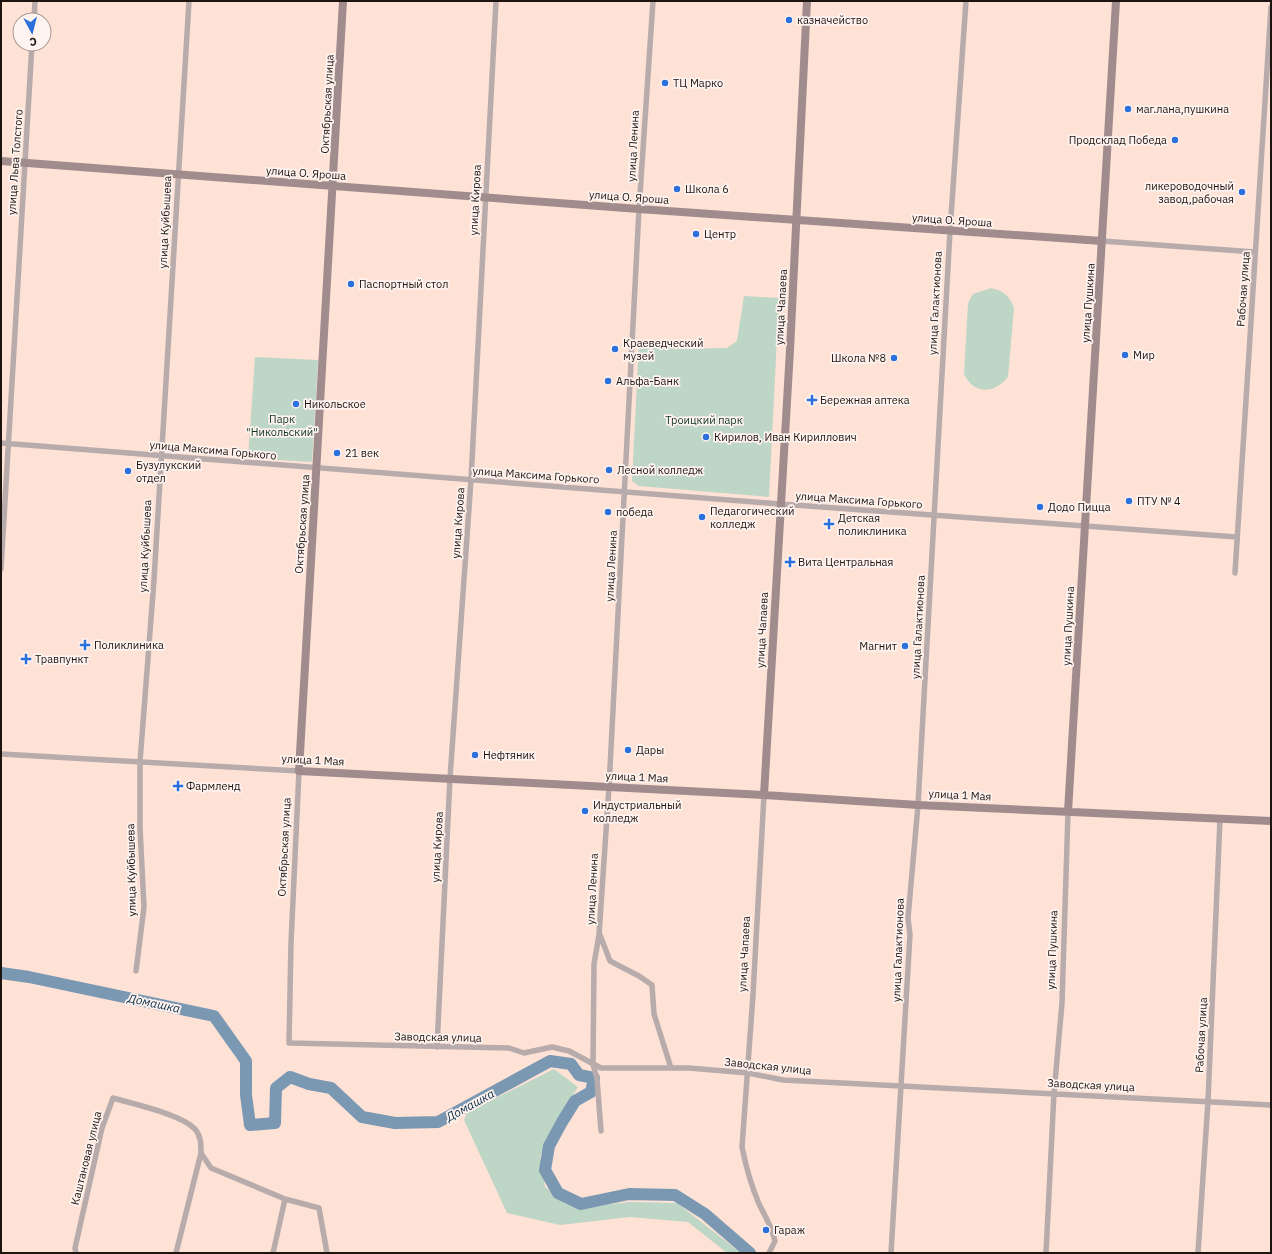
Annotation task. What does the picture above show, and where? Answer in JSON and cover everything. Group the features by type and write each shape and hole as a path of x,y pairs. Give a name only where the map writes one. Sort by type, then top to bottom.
{"main road":[{"name":"Октябрьская улица","path":"299,770 334,186 343,1"},
{"name":"улица Чапаева","path":"764,795 807,1"},
{"name":"улица Пушкина","path":"1068,812 1116,1"},
{"name":"улица О. Яроша","path":"1,161 639,209 1102,241"},
{"name":"улица 1 Мая","path":"299,770 608,786 918,805 1271,821"}],"street":[{"path":"34,12 35,1"},
{"name":"улица Куйбышева","path":"136,971 144,907 140,828 140,762 154,580 160,455 188,1"},
{"name":"улица Кирова","path":"437,1047 450,778 471,480 496,1"},
{"name":"улица Ленина","path":"601,1131 597,1079 593,1064 594,964 600,935 639,209 652,1"},
{"name":"улица Галактионова","path":"891,1253 910,935 908,918 918,805 931,581 933,515 950,231 966,1"},
{"name":"Рабочая улица","path":"1235,573 1271,7"},
{"name":"улица Льва Толстого","path":"1,569 31,52"},
{"name":"улица О. Яроша","path":"1102,241 1255,252"},
{"name":"улица Максима Горького","path":"1,443 780,504 1237,537"},
{"name":"улица 1 Мая","path":"1,754 299,770"},
{"name":"Октябрьская улица","path":"293,1044 289,1043 290,943 299,770"},
{"name":"улица Чапаева","path":"764,795 748,1073 742,1147 746,1170 759,1203 773,1230 776,1241 770,1251"},
{"name":"улица Пушкина","path":"1046,1253 1054,1093 1062,1003 1068,812"},
{"name":"Рабочая улица","path":"1198,1253 1208,1101 1220,819"},
{"path":"600,935 610,961 639,976 652,985 654,1014 671,1068"},
{"name":"Заводская улица","path":"293,1044 509,1048 524,1053 552,1047 569,1050 601,1068 671,1068 748,1073 783,1080 1271,1105"},
{"name":"Каштановая улица","path":"76,1250 102,1128 113,1098 168,1114 194,1129 201,1139 201,1153 176,1253"},
{"path":"201,1153 212,1168 285,1199 319,1208 327,1253"},
{"path":"273,1253 285,1199"}],"green space":[{"path":"991,288 1006,295 1011,300 1014,308 1008,377 997,387 984,390 973,386 964,374 968,303 973,294"},
{"name":"Троицкий парк","path":"744,296 779,298 769,497 639,486 632,481 639,342 672,345 674,349 727,348 737,341"},
{"name":"Парк \"Никольский\"","path":"255,357 318,360 312,462 248,458"},
{"path":"554,1069 578,1087 557,1119 540,1157 545,1187 577,1208 629,1202 677,1203 741,1253 727,1253 688,1222 630,1217 560,1225 507,1213 464,1120 467,1113 474,1109"}],"waterway":[{"name":"Домашка","path":"1,973 29,977 214,1016 246,1061 246,1095 250,1125 275,1123 276,1088 290,1077 309,1084 331,1088 362,1117 395,1123 438,1122 550,1061 571,1064 579,1075 594,1078 591,1092 575,1101 549,1146 545,1170 558,1193 581,1204 629,1194 675,1195 705,1214 750,1253"}],"place":[{"name":"казначейство","path":"789,20"},
{"name":"ТЦ Марко","path":"665,83"},
{"name":"маг.лана,пушкина","path":"1128,109"},
{"name":"Продсклад Победа","path":"1175,140"},
{"name":"Школа 6","path":"677,189"},
{"name":"ликероводочный завод,рабочая","path":"1242,192"},
{"name":"Центр","path":"696,234"},
{"name":"Паспортный стол","path":"351,284"},
{"name":"Краеведческий музей","path":"615,349"},
{"name":"Мир","path":"1125,355"},
{"name":"Школа №8","path":"894,358"},
{"name":"Альфа-Банк","path":"608,381"},
{"name":"Бережная аптека","path":"812,400"},
{"name":"Никольское","path":"296,404"},
{"name":"Кирилов, Иван Кириллович","path":"706,437"},
{"name":"21 век","path":"337,453"},
{"name":"Лесной колледж","path":"609,470"},
{"name":"Бузулукский отдел","path":"128,471"},
{"name":"ПТУ № 4","path":"1129,501"},
{"name":"Додо Пицца","path":"1040,507"},
{"name":"победа","path":"608,512"},
{"name":"Педагогический колледж","path":"702,517"},
{"name":"Детская поликлиника","path":"829,524"},
{"name":"Вита Центральная","path":"790,562"},
{"name":"Поликлиника","path":"85,645"},
{"name":"Магнит","path":"905,646"},
{"name":"Травпункт","path":"26,659"},
{"name":"Дары","path":"628,750"},
{"name":"Нефтяник","path":"475,755"},
{"name":"Фармленд","path":"178,786"},
{"name":"Индустриальный колледж","path":"585,811"},
{"name":"Гараж","path":"766,1230"}]}
